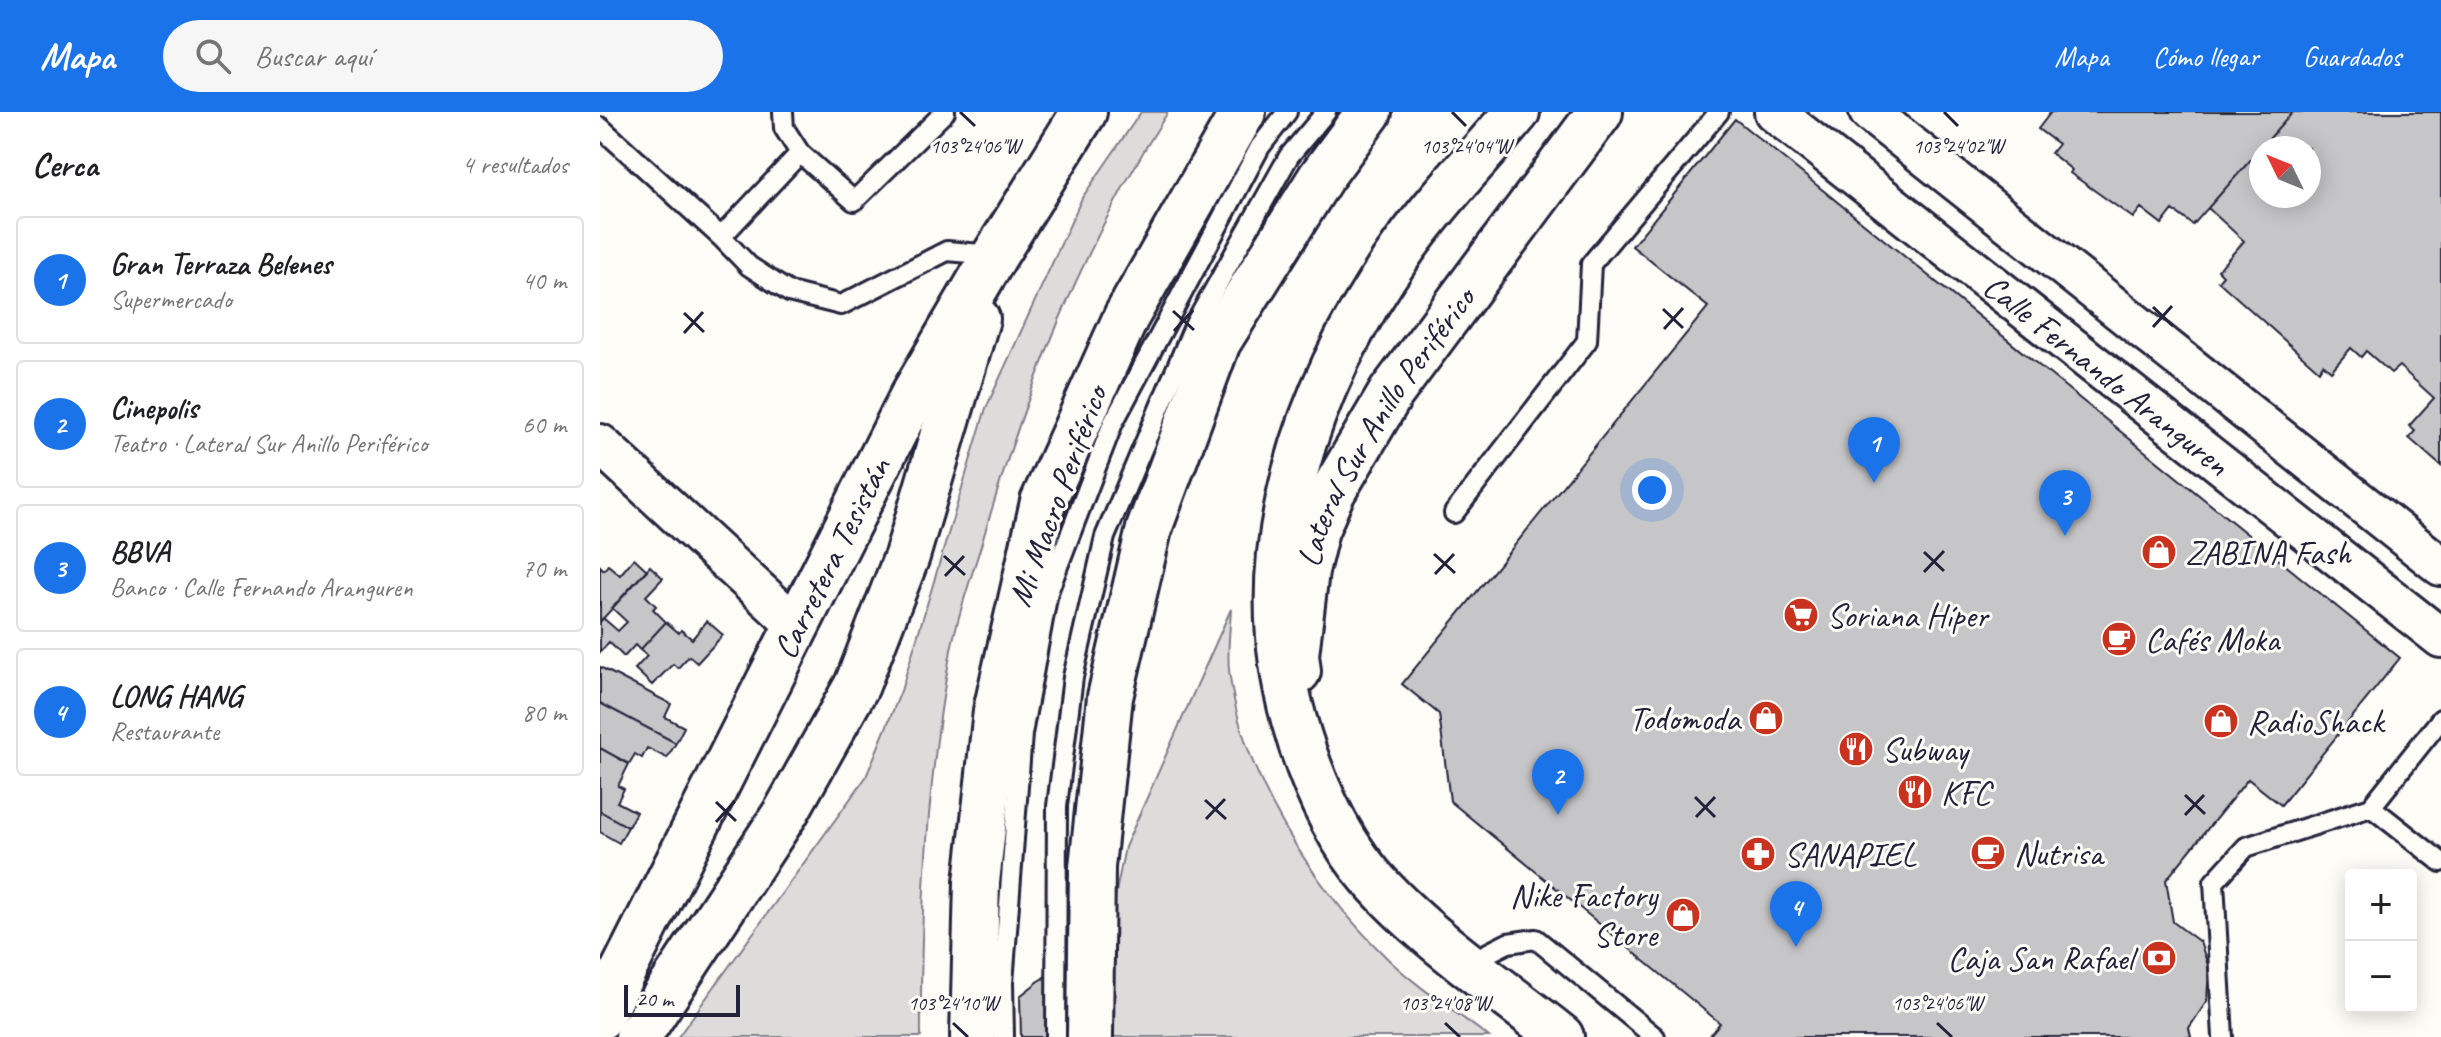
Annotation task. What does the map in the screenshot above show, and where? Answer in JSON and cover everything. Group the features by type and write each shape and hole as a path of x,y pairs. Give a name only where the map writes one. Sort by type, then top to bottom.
{"main road":[{"name":"Carretera Tesistán","path":"600,1017 913,395 1084,112"},
{"path":"973,1037 977,882 996,711 1043,502 1126,317 1243,112"},
{"path":"1090,1037 1092,867 1110,697 1149,529 1218,342 1321,177 1369,112"},
{"path":"1517,112 1406,244 1375,289 1348,337 1324,387 1295,468 1279,557 1277,605 1280,653 1288,699 1301,744 1318,788 1370,875 1408,915 1561,1037"},
{"name":"Lateral Sur Anillo Periférico","path":"1318,788 1308,746 1296,655 1306,571 1316,530 1355,452 1391,393 1600,112"},
{"path":"638,1037 786,812 857,685 907,556 995,255"}],"street":[{"name":"Calle Fernando Aranguren","path":"1774,112 2440,635"},
{"name":"Calle Fernando Aranguren","path":"1869,112 2441,566"},
{"path":"2029,313 2066,268"},
{"path":"600,444 798,627"}],"lane":[{"path":"783,112 784,128 800,153 854,201 945,112"},
{"name":"Mi Macro Periférico","path":"1004,1037 1003,983 1022,734 1048,592 1113,423 1260,147 1287,112"},
{"name":"Mi Macro Periférico","path":"1056,1037 1057,806 1073,677 1105,537 1195,324 1289,156 1326,112"},
{"path":"1454,513 1587,341 1591,264 1719,112"},
{"path":"600,127 749,266 789,292 841,305 947,251 995,255"},
{"path":"721,237 800,153"},
{"path":"2223,1037 2214,882 2246,847 2371,807 2441,719"},
{"path":"2371,807 2441,862"},
{"path":"1468,963 1508,943 1536,939 1655,1037"}],"shaded area":[{"path":"1141,112 1168,112 1109,214 1060,319 1018,427 954,636 931,794 922,940 921,1037 678,1037 866,777 901,691 986,408 1082,198"},
{"path":"1231,609 1228,663 1236,710 1265,789 1285,827 1333,898 1388,959 1424,990 1489,1037 1111,1037 1110,923 1125,847"}],"building":[{"path":"2051,112 2293,112 2272,136 2249,136 2249,162 2193,225 2173,210 2162,224 2141,208 2133,218 2070,173 2072,170 2051,153 2058,144 2038,129"},
{"path":"2293,112 2441,112 2441,466 2409,438 2415,431 2409,426 2434,398 2399,366 2391,373 2366,351 2361,357 2351,348 2331,371 2323,364 2319,371 2218,281 2223,275 2218,270 2244,241 2208,208 2249,162 2249,208 2321,208 2321,136 2272,136"},
{"path":"1735,119 2400,658 2281,805 2248,779 2166,880 2173,922 2200,942 2209,968 2207,1001 2189,1028 2191,1037 1708,1037 1720,1023 1450,801 1439,714 1402,684 1708,307 1632,246"},
{"path":"634,558 647,570 600,622 600,566 604,570 608,565 620,575"},
{"path":"650,566 663,578 646,596 666,622 640,650 635,645 624,657 609,642 600,652 600,622 603,618 618,631 627,622 612,608"},
{"path":"707,621 723,635 697,663 689,656 678,668 673,664 652,685 635,669 647,656 640,650 666,622 692,639"},
{"path":"600,667 671,704 665,717 684,727 676,743 600,703"},
{"path":"600,703 676,743 667,758 647,748 642,758 635,754 629,764 600,748"},
{"path":"600,748 629,764 618,786 624,789 617,802 636,812 628,827 600,811"},
{"path":"600,811 628,827 619,843 600,832"},
{"path":"1048,974 1048,1037 1021,1037 1020,996"}],"place":[{"name":"Gran Terraza Belenes","path":"1874,483"},
{"name":"BBVA","path":"2065,536"},
{"name":"ZABINA Fash","path":"2159,552"},
{"name":"Soriana Híper","path":"1801,615"},
{"name":"Cafés Moka","path":"2119,639"},
{"name":"Todomoda","path":"1766,718"},
{"name":"RadioShack","path":"2221,721"},
{"name":"Subway","path":"1856,749"},
{"name":"KFC","path":"1915,792"},
{"name":"Cinepolis","path":"1558,815"},
{"name":"Nutrisa","path":"1988,853"},
{"name":"SANAPIEL","path":"1758,854"},
{"name":"Nike Factory Store","path":"1683,915"},
{"name":"LONG HANG","path":"1796,947"},
{"name":"Caja San Rafael","path":"2159,958"}]}
